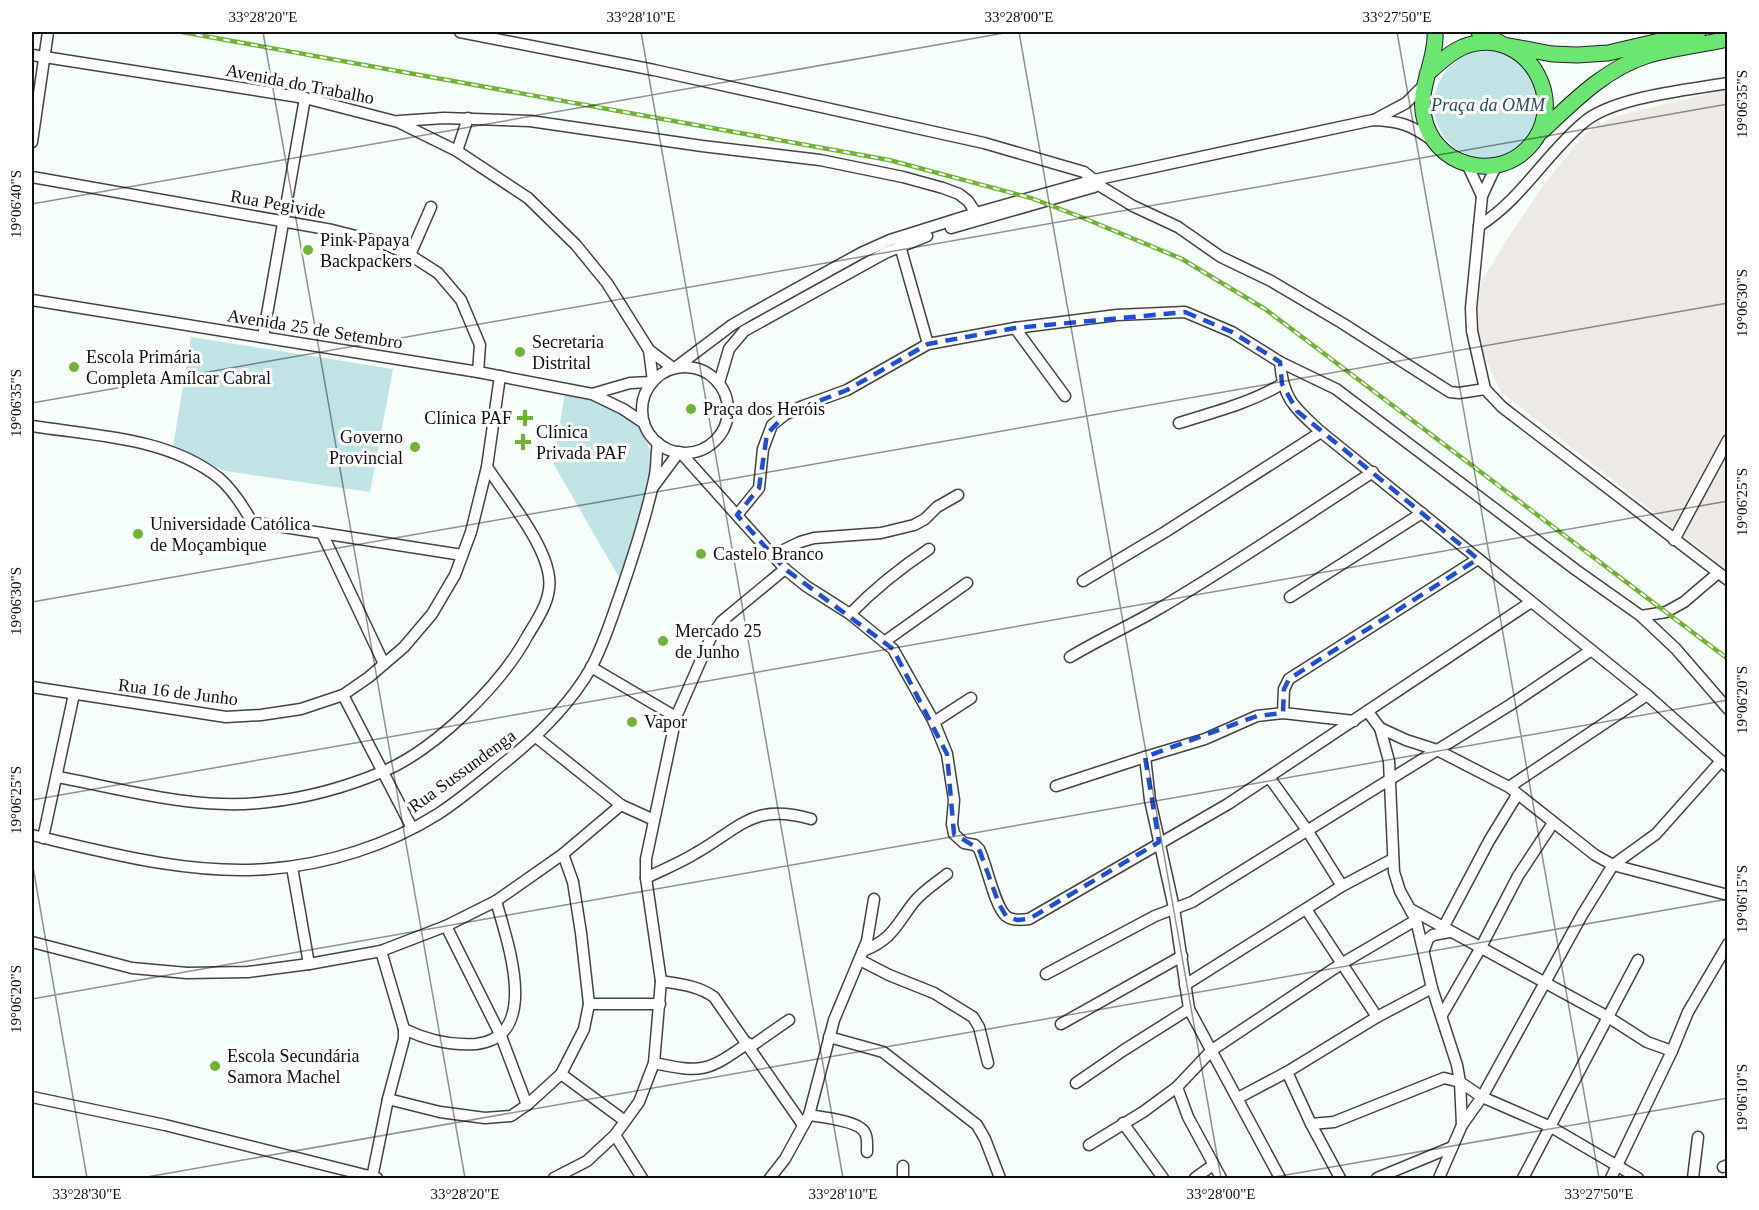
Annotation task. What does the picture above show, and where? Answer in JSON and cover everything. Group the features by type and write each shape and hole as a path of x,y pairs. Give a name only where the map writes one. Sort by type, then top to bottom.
{"highway":[{"path":"1435,32 1436,42 1423,99 1423,114 1427,129 1435,142 1449,156 1481,167 1496,166 1514,160 1529,148 1540,133 1583,92 1615,71 1646,56 1728,39"},
{"path":"1479,32 1504,45 1533,66 1542,81 1546,99 1546,116 1540,133"},
{"path":"1426,79 1453,52 1480,43 1552,54 1608,53 1698,32"}],"street":[{"path":"32,142 48,32"},
{"path":"460,32 665,72 984,143 1084,172 1132,206 1178,227 1221,257 1271,281 1450,392 1485,389"},
{"name":"Avenida do Trabalho","path":"32,55 305,98 398,122 457,151 528,198 576,245 607,283 649,350 674,368"},
{"path":"719,383 729,350 744,331 900,246 938,232 1143,170 1373,120 1406,103 1426,79"},
{"path":"1479,226 1513,200 1540,166 1583,122 1598,114 1647,98 1728,83"},
{"path":"263,337 305,98"},
{"path":"398,122 426,118 530,121 702,146 820,160 903,177 943,188 959,194 968,201 976,213"},
{"path":"457,151 468,118"},
{"path":"1373,120 1401,123 1414,128 1435,142"},
{"path":"1467,164 1482,196"},
{"path":"1496,166 1482,196 1472,308 1472,331 1485,389 1503,407 1728,580"},
{"name":"Rua Pegivide","path":"32,177 285,222 380,242 410,255 438,273 461,300 480,345 478,372"},
{"path":"1097,183 976,213 890,240 861,253 732,325 674,368 662,373 652,382 644,395 642,409 648,432 658,443 680,453 785,570 850,614 893,649 934,722 947,754 954,800 952,824 954,834 964,843 975,845 979,849 999,904 1006,916 1017,920 1029,919 1228,804 1531,602"},
{"path":"410,255 431,207"},
{"path":"900,246 928,344"},
{"name":"Avenida 25 de Setembro","path":"32,300 478,372 592,394 623,409 644,423"},
{"path":"737,515 759,488 763,449 772,425 786,414 803,406 847,390 928,344 1015,328 1117,315 1185,312 1233,332 1280,362 1336,389 1576,570 1641,616 1676,649 1728,709"},
{"path":"1015,328 1065,396"},
{"name":"Avenida do Trabalho","path":"649,350 652,382"},
{"path":"1280,362 1282,384 1298,411 1321,432 1647,695 1724,764 1656,834 1613,865 1582,915 1482,1097 1462,1125 1439,1179"},
{"path":"674,368 695,368 704,371 719,383 726,395 728,410 726,424 719,436 708,446 680,453"},
{"name":"Rua 16 de Junho","path":"32,687 226,717 301,709 343,695 369,677 404,647 432,614 455,575 471,532 487,467 500,376"},
{"name":"Avenida 25 de Setembro","path":"592,394 630,383 652,382"},
{"path":"1179,423 1247,401 1282,384"},
{"path":"32,426 144,443 171,451 220,479 237,497 252,522 462,555"},
{"path":"1083,581 1165,532 1321,432"},
{"path":"1674,540 1728,440"},
{"name":"Rua Sussundenga","path":"32,835 166,864 217,869 292,867 371,846 439,813 472,790 536,737 570,698 591,667 614,613 642,526 651,489 658,443"},
{"name":"Rua Sussundenga","path":"651,489 680,453"},
{"path":"58,777 181,801 226,805 308,796 383,772 415,753 453,725 517,656 549,596 549,576 541,550 487,467"},
{"path":"1070,657 1213,576 1373,472"},
{"path":"773,555 814,538 881,533 914,525 925,519 937,507 958,495"},
{"path":"1290,597 1422,513"},
{"path":"322,532 384,664"},
{"path":"850,614 881,583 929,549"},
{"path":"1283,712 1284,688 1289,679 1478,559"},
{"path":"554,1179 587,1161 615,1135 639,1102 654,1063 662,981 646,878 646,859 676,717 712,635 722,621 785,570"},
{"path":"1641,616 1666,612 1684,602 1718,573"},
{"path":"884,642 968,583"},
{"path":"1046,974 1174,908 1192,902 1390,780 1590,651"},
{"path":"591,667 676,717"},
{"path":"43,838 58,777 74,694"},
{"path":"343,695 412,828"},
{"path":"1424,953 1428,939 1446,930 1513,791 1647,695"},
{"path":"934,722 971,698"},
{"path":"1056,786 1205,739 1257,716 1283,712 1354,721"},
{"path":"1368,712 1380,728 1389,761 1393,859 1400,891 1414,915 1432,988 1457,1065 1462,1125"},
{"path":"1380,728 1406,740 1437,750 1513,791 1595,855 1613,865 1728,895"},
{"path":"536,737 621,805 654,820"},
{"path":"1145,757 1150,800 1174,908 1189,1009 1280,1179"},
{"path":"1269,777 1307,830 1342,885"},
{"path":"32,942 132,968 187,973 248,972 381,951 446,926 496,901 563,854 621,805"},
{"path":"646,878 695,854 750,819 772,812 811,819"},
{"path":"1442,1015 1518,876 1553,823"},
{"path":"388,1099 440,1112 485,1118 511,1116 527,1105 561,1074 584,1029 589,1004 573,882 563,854"},
{"path":"1185,985 1342,885 1393,859"},
{"path":"292,867 309,964"},
{"path":"861,955 891,935 915,901 947,874"},
{"path":"770,1179 785,1159 809,1114 829,1037 861,955 874,900"},
{"path":"404,1029 424,1039 461,1045 489,1042 501,1036 513,1018 515,992 509,951 496,901"},
{"path":"1306,909 1377,1017"},
{"path":"1414,915 1546,983 1608,1017 1647,1042 1671,1051"},
{"path":"1089,1145 1143,1112 1177,1087 1212,1050 1414,915"},
{"path":"446,926 501,1036 527,1105"},
{"path":"1611,1179 1688,1012 1728,944"},
{"path":"32,1097 165,1125 374,1178 388,1099 404,1039 404,1029 381,951"},
{"path":"861,955 889,975 934,993 973,1017 979,1027 988,1063"},
{"path":"1061,1024 1182,956"},
{"path":"1523,1179 1638,960"},
{"path":"662,981 696,987 714,997 804,1125"},
{"path":"1238,1098 1287,1072 1377,1017 1432,988"},
{"path":"589,1004 660,1004"},
{"path":"1076,1083 1189,1009"},
{"path":"654,1063 686,1070 710,1067 789,1020"},
{"path":"829,1037 883,1052 977,1125 986,1139 1000,1179"},
{"path":"1311,1124 1334,1122 1444,1078 1457,1065"},
{"path":"1287,1072 1340,1179"},
{"path":"561,1074 625,1121"},
{"path":"1444,1078 1460,1082 1482,1097 1551,1127 1638,1179"},
{"path":"1177,1087 1188,1117 1221,1179"},
{"path":"809,1114 849,1122 863,1128 866,1134 867,1152"},
{"path":"1323,1145 1334,1122"},
{"path":"1123,1123 1163,1179"},
{"path":"615,1135 642,1179"},
{"path":"1693,1179 1698,1137"},
{"path":"1377,1179 1452,1147"},
{"path":"903,1166 903,1179"},
{"path":"1195,1179 1213,1166"}],"highlighted area":[{"path":"1185,312 1232,332 1280,362 1282,384 1297,411 1478,559 1289,679 1284,689 1283,713 1257,716 1145,757 1159,842 1029,919 1017,920 1006,916 999,904 979,849 954,834 947,754 893,649 785,569 737,515 759,488 767,434 786,414 847,390 928,344 1015,328"}],"shaded area":[{"path":"1727,89 1727,570 1501,392 1478,343 1478,304 1481,282 1508,238 1545,183 1585,134 1612,117"}],"green space":[{"name":"Praça da OMM","path":"1488,51 1509,55 1526,67 1538,84 1542,105 1538,126 1526,143 1509,155 1488,159 1467,155 1450,143 1438,126 1434,105 1438,84 1450,67 1467,55"},
{"path":"191,337 393,369 370,492 225,471 173,447"},
{"path":"565,394 601,402 621,411 638,427 652,458 654,470 652,482 620,579 553,463"}],"railway":[{"path":"182,32 889,160 1031,198 1081,217 1182,259 1265,309 1728,659"}],"place":[{"name":"Pink Papaya Backpackers","path":"308,250"},
{"name":"Secretaria Distrital","path":"520,352"},
{"name":"Escola Primária Completa Amílcar Cabral","path":"74,367"},
{"name":"Praça dos Heróis","path":"691,409"},
{"name":"Clínica PAF","path":"525,418"},
{"name":"Clínica Privada PAF","path":"523,442"},
{"name":"Governo Provincial","path":"415,447"},
{"name":"Universidade Católica de Moçambique","path":"138,534"},
{"name":"Castelo Branco","path":"701,554"},
{"name":"Mercado 25 de Junho","path":"663,641"},
{"name":"Vapor","path":"632,722"},
{"name":"Escola Secundária Samora Machel","path":"215,1066"}]}
